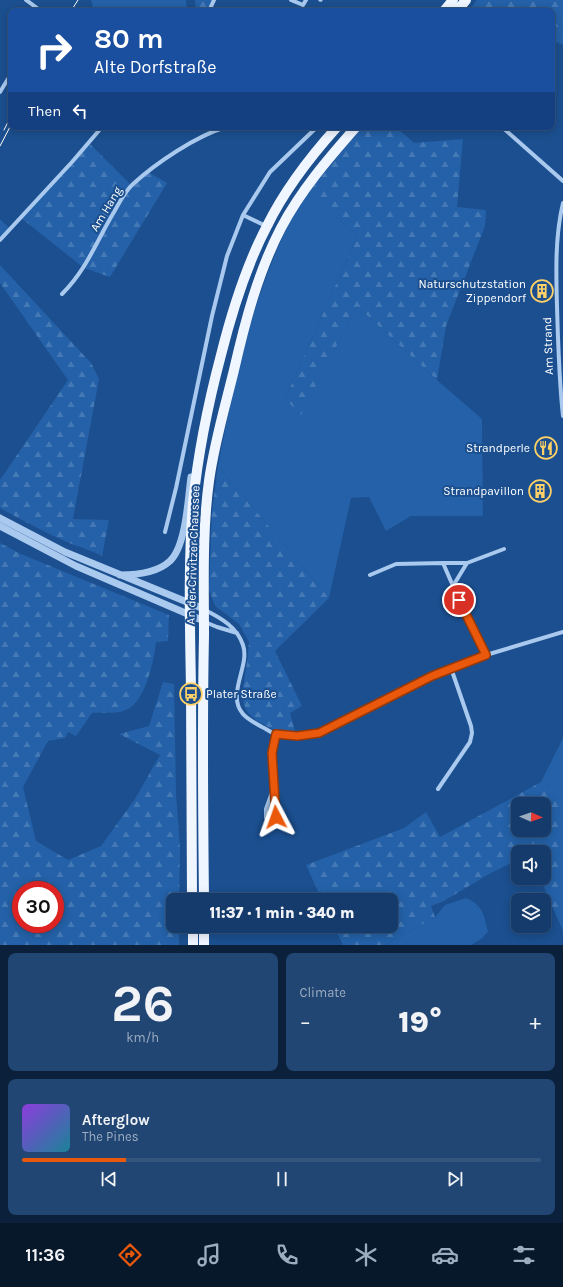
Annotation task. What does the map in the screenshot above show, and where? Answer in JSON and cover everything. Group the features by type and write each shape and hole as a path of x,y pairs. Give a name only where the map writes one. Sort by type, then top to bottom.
{"main road":[{"path":"446,8 453,0"},
{"name":"An der Crivitzer Chaussee","path":"192,893 191,547 196,476 212,388 233,312 253,256 267,226 299,173 312,155 334,130"},
{"name":"An der Crivitzer Chaussee","path":"204,893 202,761 206,518 209,480 240,344 252,303 271,251 291,210 318,171 353,130"},
{"path":"193,933 193,945"},
{"path":"204,933 204,945"}],"street":[{"path":"26,0 37,8"},
{"path":"291,0 303,5 306,0"},
{"path":"0,92 8,79"},
{"path":"0,240 99,130"},
{"name":"Am Hang","path":"62,294 74,282 84,268 114,211 132,186 173,154 216,130"},
{"name":"An der Crivitzer Chaussee","path":"165,532 227,256 243,215 270,172 315,130"},
{"path":"505,130 563,181"},
{"name":"Am Strand","path":"563,203 560,217 556,285 559,367 563,416"},
{"path":"243,215 267,226"},
{"path":"120,575 141,574 160,567 174,556 179,547 182,538 199,431 212,388"},
{"path":"0,518 65,552 191,604 224,620 237,633 243,645 244,654 237,693 239,709 246,718 276,734 297,736 319,733 451,668 486,655 563,632"},
{"path":"0,526 76,566 217,627 237,633"},
{"path":"370,576 396,564 467,562 504,549"},
{"path":"452,586 467,562"},
{"path":"443,563 452,586 486,655"},
{"path":"438,789 470,742 472,736 471,726 451,668"},
{"path":"274,787 266,809 266,818 276,817 272,753 276,734"}],"green space":[{"path":"91,0 186,0 187,8 93,8"},
{"path":"195,0 214,0 210,8 196,8"},
{"path":"477,0 563,0 563,45 555,41 555,8 471,8"},
{"path":"360,130 399,130 414,143 463,139 457,207 486,210 485,226 446,326 437,380 357,306 301,415 285,399 358,235 307,194"},
{"path":"89,143 131,185 148,172 167,183 110,277 84,268 21,218"},
{"path":"307,194 358,235 285,399 301,414 357,306 437,380 482,419 483,516 411,516 386,531 369,497 351,498 329,598 218,466 244,348 261,290 286,229"},
{"path":"0,219 10,229 0,240"},
{"path":"0,265 91,363 99,379 73,519 109,520 102,556 58,538 0,508 0,480 68,380 0,283"},
{"path":"218,466 329,598 275,651 302,706 290,713 295,731 272,729 257,721 248,713 244,705 242,694 249,642 239,624 215,606 209,590 212,512"},
{"path":"0,543 21,554 169,615 168,641 156,642 147,682 137,701 131,707 123,711 92,713 76,736 68,732 65,738 48,741 23,787 36,841 68,860 101,846 135,799 160,755 119,734 149,726 163,682 174,684 176,794 180,849 179,893 166,893 166,933 179,933 179,945 0,945"},
{"path":"563,738 563,792 541,782"},
{"path":"541,782 563,792 563,931 551,903 551,893 547,893 543,885 551,885 551,845 511,845 511,863 489,874 444,901 431,906 435,917 385,945 343,945 337,933 398,933 398,893 319,893 306,865 404,828 426,812 440,837 511,798 511,837 551,837 551,797 513,797"},
{"path":"466,898 476,904 482,911 488,932 481,939 471,945 385,945 435,917 445,905"}],"tram line":[{"path":"73,8 78,0"},
{"path":"4,130 8,122"},
{"path":"0,146 8,130"}],"place":[{"name":"Naturschutzstation Zippendorf","path":"542,291"},
{"name":"Strandperle","path":"546,448"},
{"name":"Strandpavillon","path":"540,491"},
{"name":"Plater Straße","path":"191,694"}],"route":[{"path":"276,817 272,753 276,734 297,736 319,733 432,676 486,655 459,600"}]}
